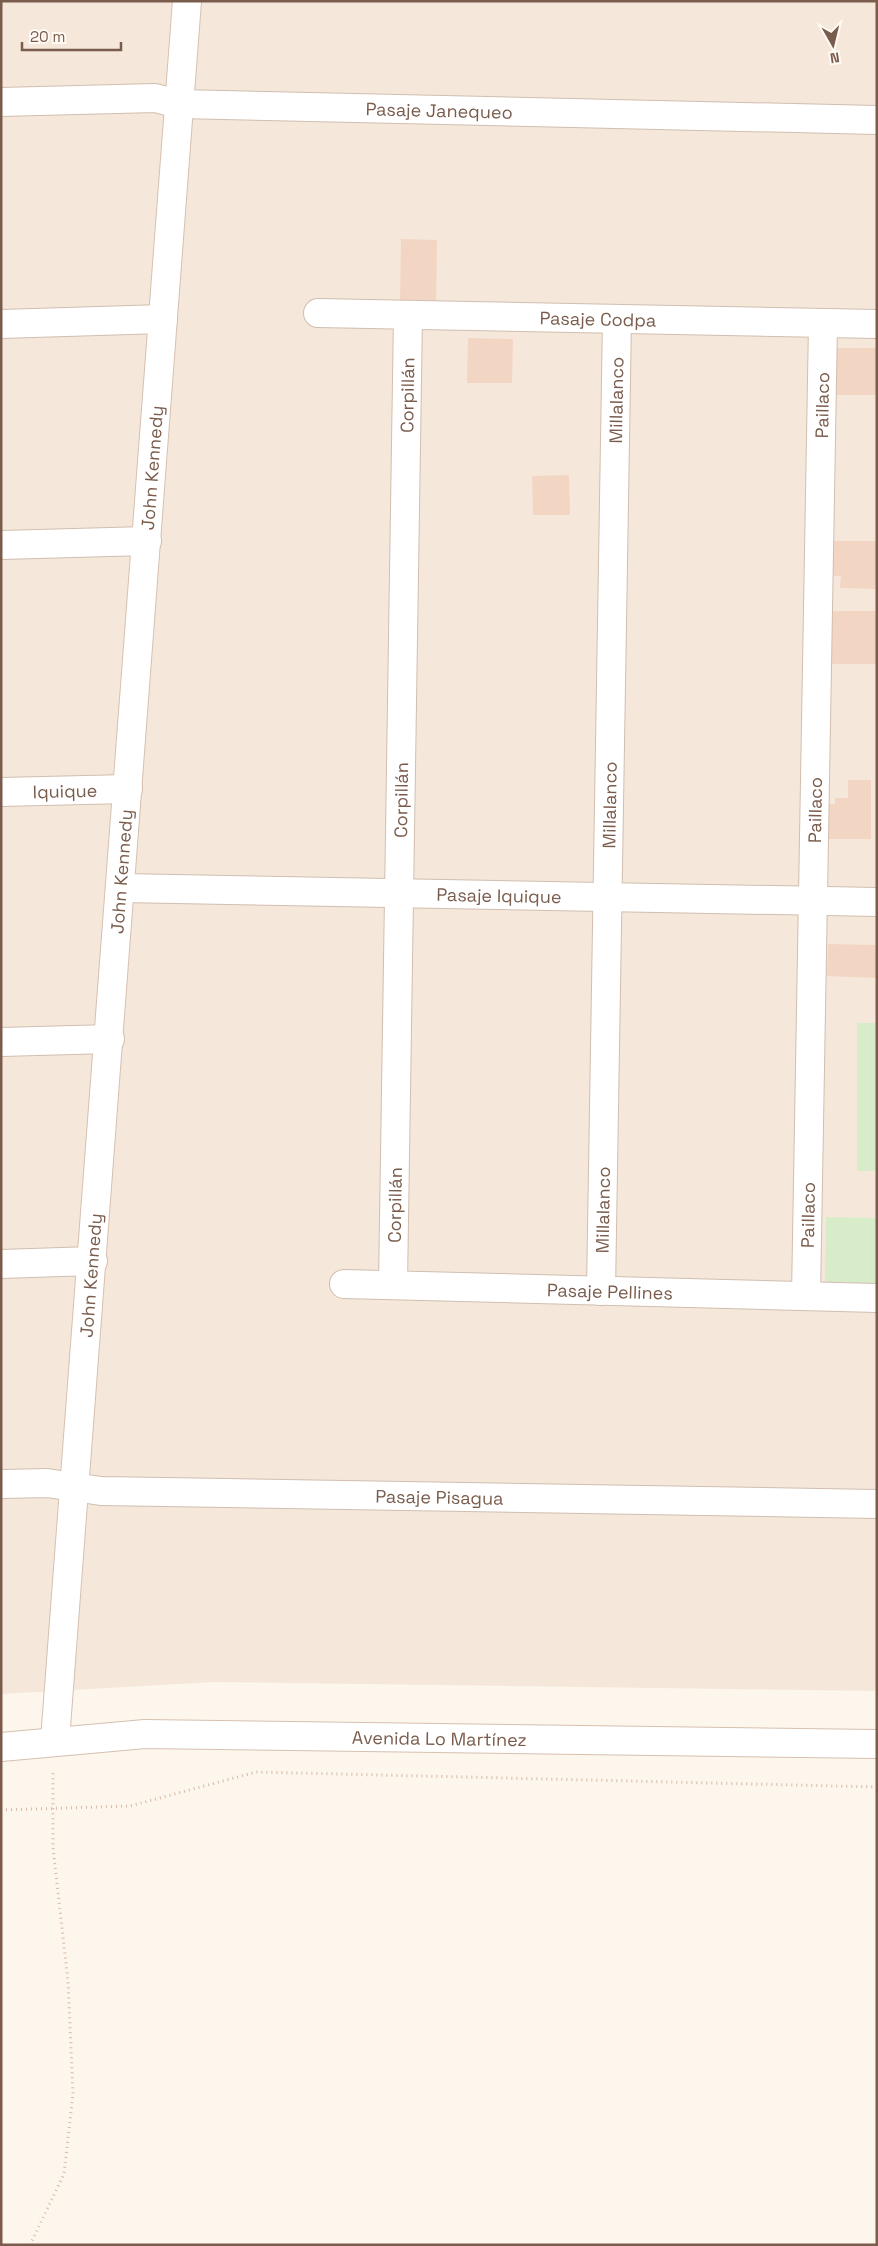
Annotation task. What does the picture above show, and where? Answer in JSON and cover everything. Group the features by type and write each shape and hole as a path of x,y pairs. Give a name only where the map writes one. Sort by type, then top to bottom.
{"street":[{"name":"John Kennedy","path":"55,1740 76,1487 187,1"},
{"name":"Pasaje Janequeo","path":"1,102 156,98 179,104 877,120"},
{"name":"Pasaje Codpa","path":"318,313 877,324"},
{"name":"Corpillán","path":"394,1285 408,315"},
{"path":"1,324 164,319"},
{"name":"Millalanco","path":"601,1291 617,319"},
{"name":"Paillaco","path":"806,1296 822,323"},
{"path":"1,545 147,541"},
{"name":"Iquique","path":"1,792 128,788"},
{"name":"Pasaje Iquique","path":"121,888 877,902"},
{"path":"1,1042 110,1039"},
{"path":"1,1264 93,1261"},
{"name":"Pasaje Pellines","path":"344,1284 877,1298"},
{"name":"Pasaje Pisagua","path":"1,1484 47,1483 101,1491 877,1504"},
{"name":"Avenida Lo Martínez","path":"1,1747 55,1740 144,1734 877,1744"}],"path":[{"path":"30,2245 64,2174 73,2093 68,1981 53,1848 51,1809 55,1740"},
{"path":"1,1810 130,1806 256,1772 877,1787"}],"shaded area":[{"path":"1,1 877,1 877,1691 213,1682 1,1694"}],"green space":[{"path":"857,1023 877,1023 877,1171 857,1171"},
{"path":"826,1217 877,1218 877,1284 825,1283"}],"building":[{"path":"401,239 437,240 436,303 400,303"},
{"path":"468,338 513,339 512,383 467,383"},
{"path":"832,348 877,348 877,395 832,395"},
{"path":"569,475 570,515 533,515 532,476"},
{"path":"834,541 877,541 877,589 840,588 841,576 833,576"},
{"path":"827,611 877,611 877,664 828,664"},
{"path":"848,780 871,780 871,839 826,839 827,804 835,804 835,798 848,798"},
{"path":"828,944 877,945 877,978 827,976"}]}
